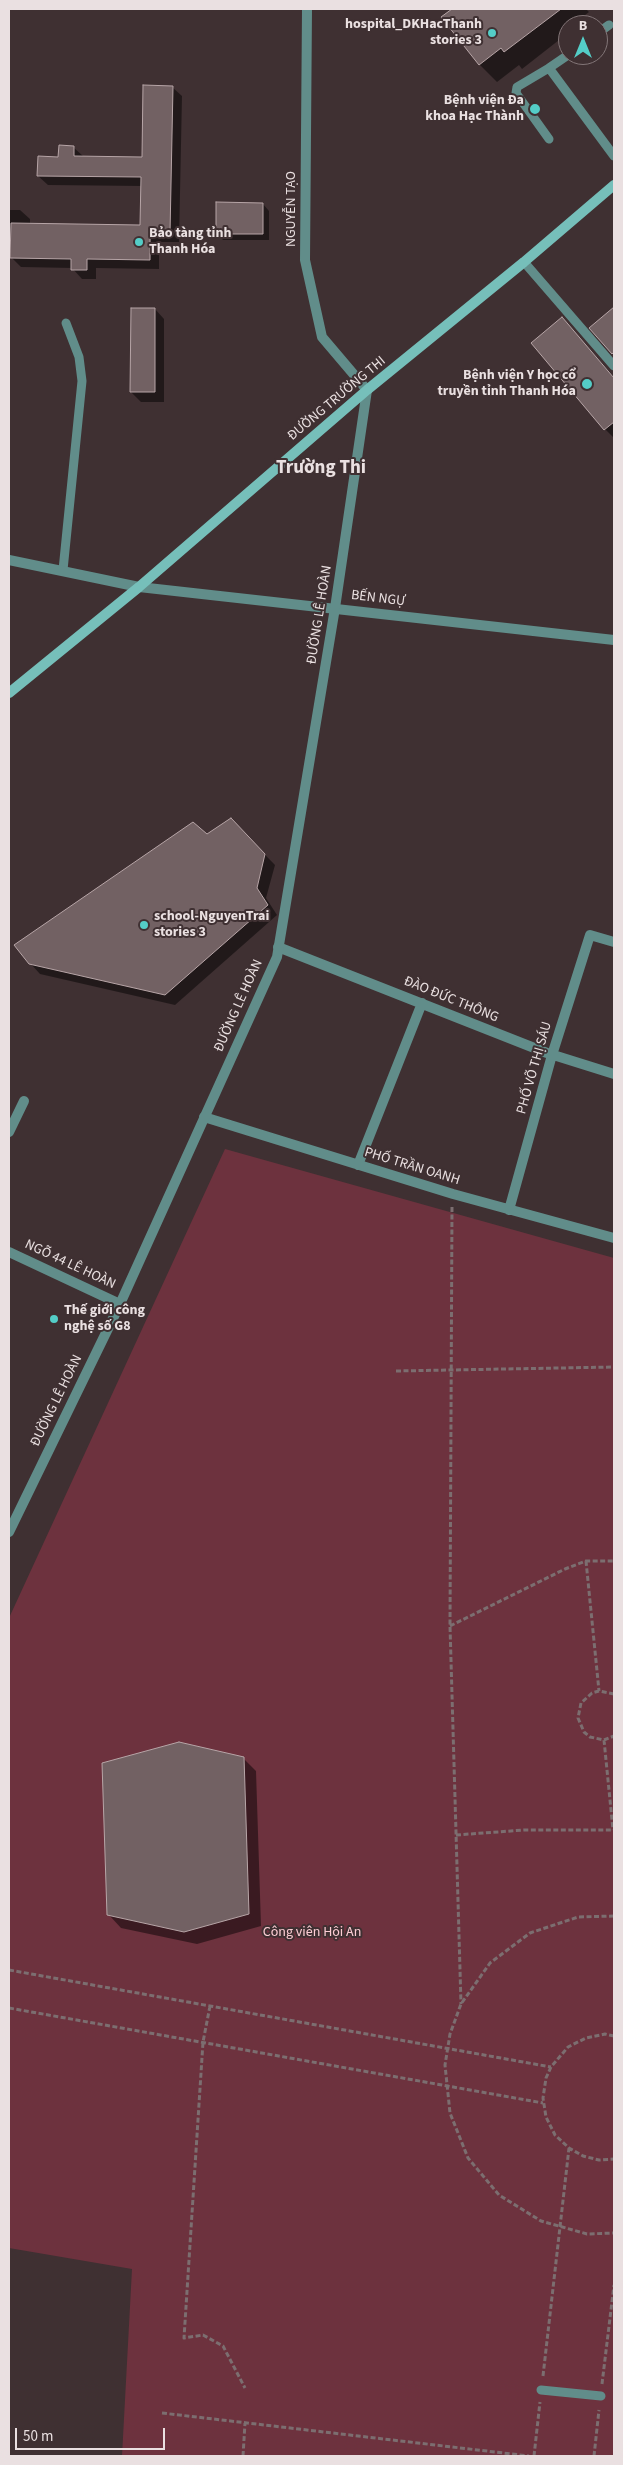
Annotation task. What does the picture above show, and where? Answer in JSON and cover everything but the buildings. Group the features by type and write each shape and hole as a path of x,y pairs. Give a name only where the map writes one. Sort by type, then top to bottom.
{"main road":[{"name":"ĐƯỜNG TRƯỜNG THI","path":"9,693 139,587 367,390 524,262 614,184"}],"street":[{"name":"NGUYỄN TẠO","path":"307,9 305,260 322,337 367,390"},
{"name":"ĐƯỜNG LÊ HOÀN","path":"9,1532 120,1304 277,957 335,608 367,390"},
{"name":"BẾN NGỰ","path":"9,560 139,587 614,640"},
{"name":"PHỐ VÕ THỊ SÁU","path":"509,1210 552,1054 590,935 614,942"},
{"name":"ĐÀO ĐỨC THÔNG","path":"278,947 552,1054 614,1074"},
{"path":"358,1165 422,1003"},
{"path":"9,1132 24,1101"},
{"name":"PHỐ TRẦN OANH","path":"204,1117 453,1194 614,1238"},
{"name":"NGÕ 44 LÊ HOÀN","path":"9,1252 120,1304"}],"lane":[{"path":"549,139 516,93 517,87 558,62"},
{"path":"550,68 614,156"},
{"path":"524,262 614,366"},
{"path":"63,570 82,381 79,357 66,323"},
{"path":"541,2390 601,2396"}],"path":[{"path":"453,1194 450,1626 461,2004"},
{"path":"396,1371 614,1367"},
{"path":"450,1626 564,1569 586,1561 614,1561"},
{"path":"586,1561 599,1691"},
{"path":"614,1694 599,1691 592,1693 581,1703 578,1718 584,1732 598,1740 614,1736"},
{"path":"456,1834 524,1830 614,1830 604,1740"},
{"path":"614,1916 578,1916 530,1933 490,1963 461,2004 450,2034 445,2065 450,2113 468,2158 500,2195 541,2221 588,2234 614,2233"},
{"path":"9,1970 551,2067"},
{"path":"210,2006 203,2042 184,2338 202,2335 223,2346 245,2388"},
{"path":"9,2008 544,2103"},
{"path":"614,2036 605,2034 586,2038 568,2047 551,2067 546,2078 544,2103 546,2117 555,2135 569,2148 583,2156 599,2160 614,2159"},
{"path":"534,2456 569,2148"},
{"path":"594,2456 614,2285"},
{"path":"162,2413 529,2456"},
{"path":"243,2456 245,2423"}],"green space":[{"name":"Công viên Hội An","path":"225,1149 614,1258 614,2456 122,2456 132,2269 9,2248 9,1618"}],"place":[{"name":"hospital_DKHacThanh stories 3","path":"492,33"},
{"name":"Bệnh viện Đa khoa Hạc Thành","path":"535,109"},
{"name":"Bảo tàng tỉnh Thanh Hóa","path":"139,242"},
{"name":"Bệnh viện Y học cổ truyền tỉnh Thanh Hóa","path":"587,384"},
{"name":"school-NguyenTrai stories 3","path":"144,925"},
{"name":"Thế giới công nghệ số G8","path":"54,1319"}],"district":[{"name":"Trường Thi","path":"321,469"}]}
